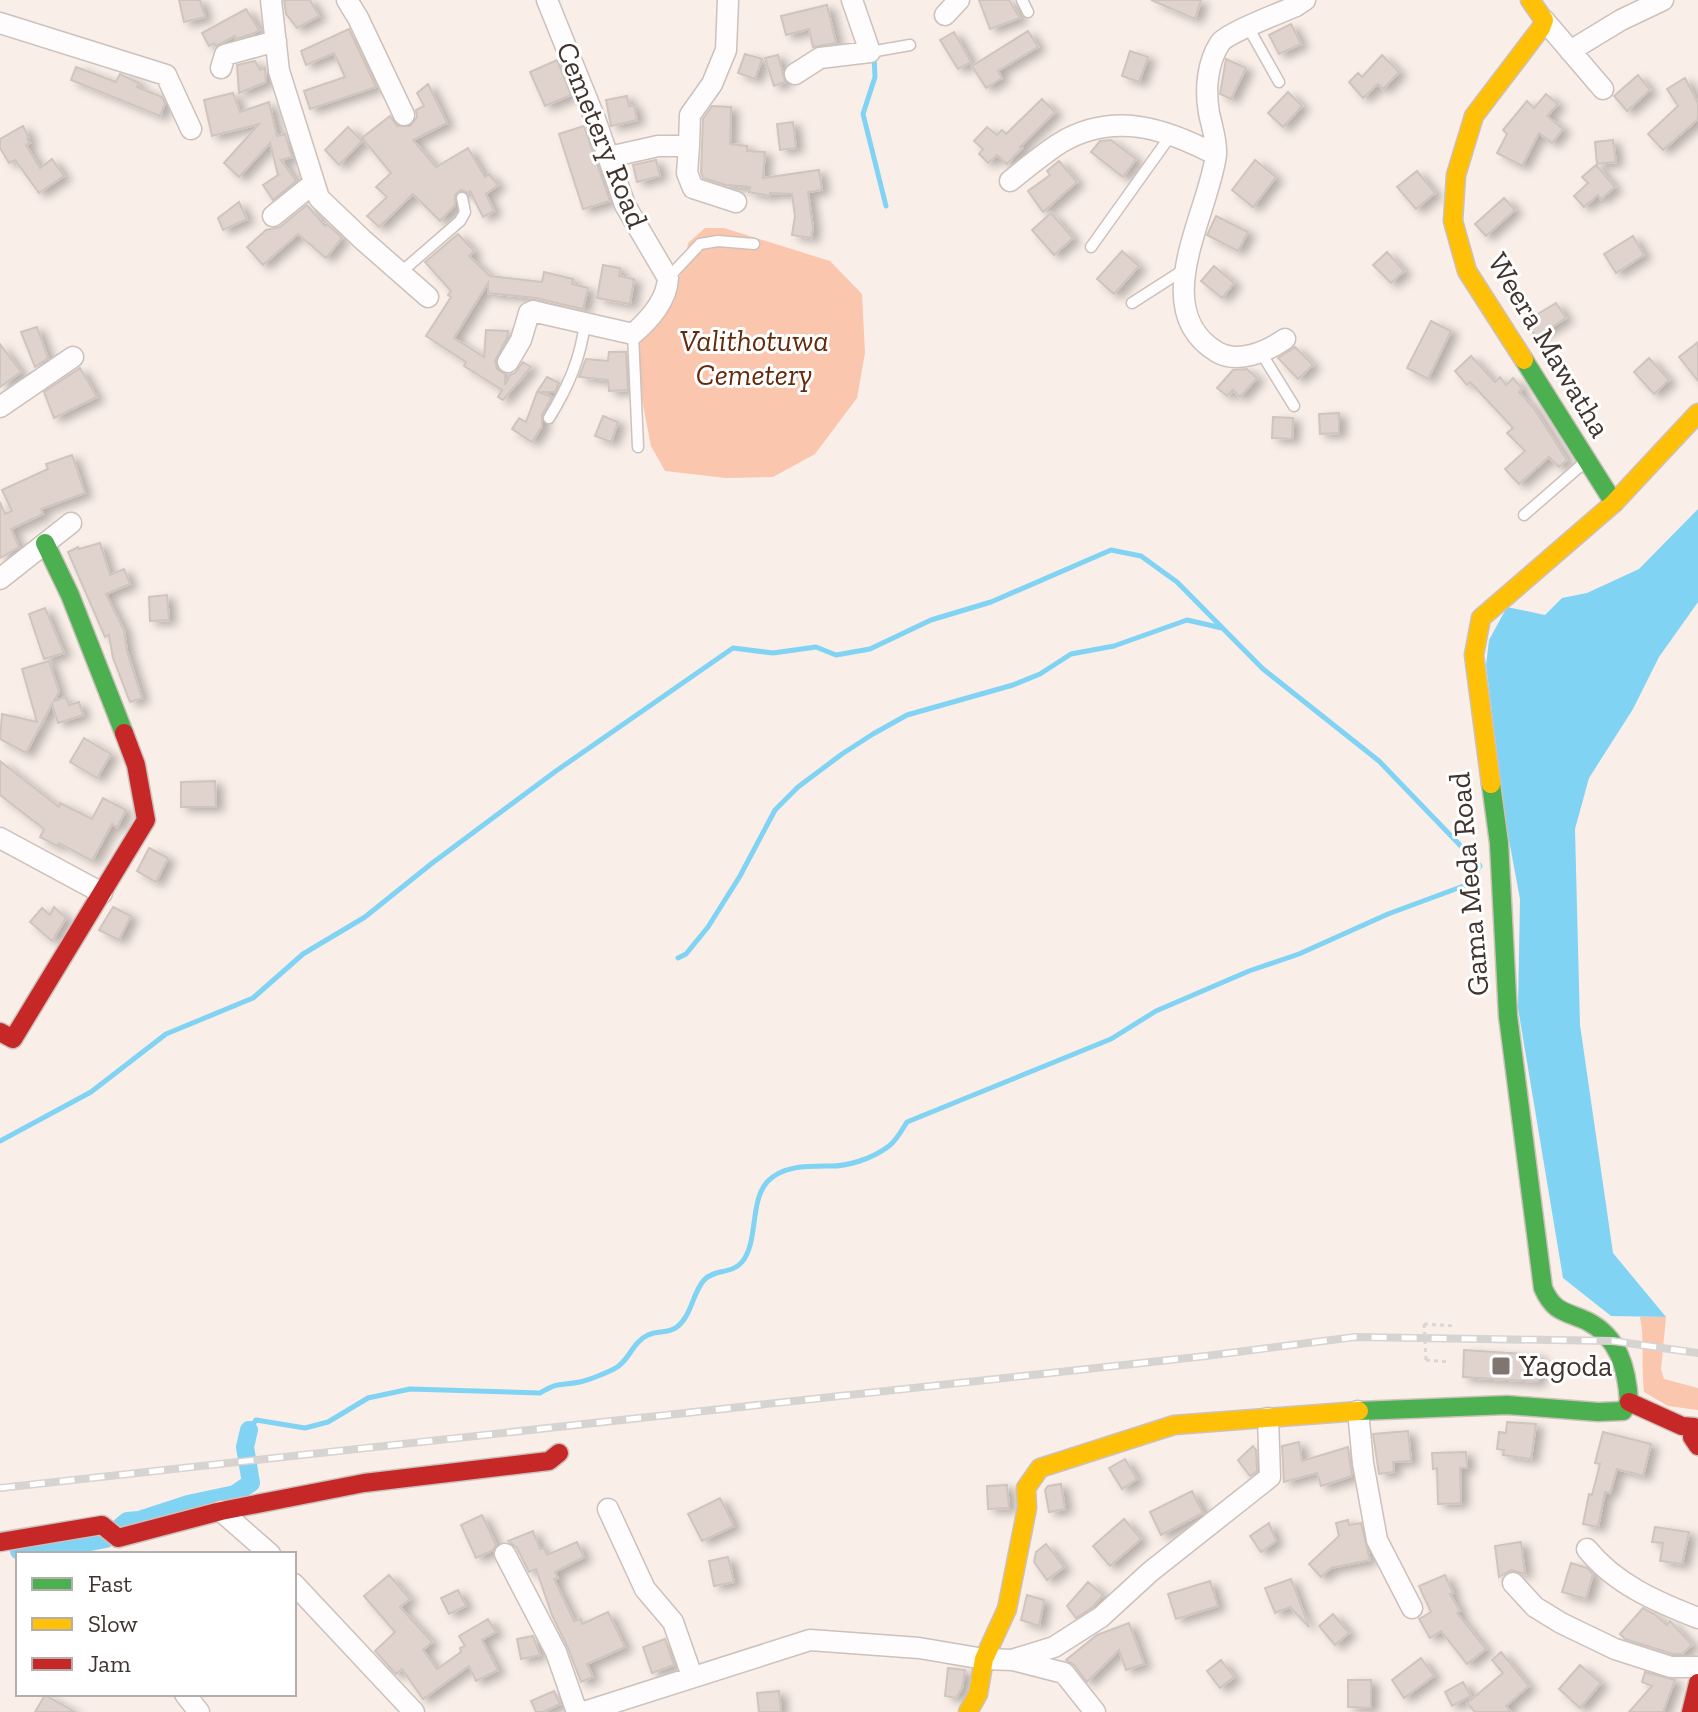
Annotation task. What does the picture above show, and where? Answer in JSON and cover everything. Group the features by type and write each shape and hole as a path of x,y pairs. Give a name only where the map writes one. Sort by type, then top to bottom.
{"street":[{"path":"271,0 279,71 319,198 428,297"},
{"path":"347,0 404,115"},
{"name":"Cemetery Road","path":"547,0 625,205 668,278"},
{"path":"728,0 726,50 712,84 690,115 687,173 693,188 736,202"},
{"path":"795,74 820,58 870,52 852,0"},
{"path":"1285,339 1242,358 1227,357 1205,344 1185,311 1182,293 1216,155 1209,111 1208,74 1212,57 1222,39 1305,0"},
{"path":"1530,0 1603,89"},
{"path":"1570,51 1621,20 1663,0"},
{"name":"Weera Mawatha","path":"1544,20 1474,116 1456,175 1453,221 1467,271 1614,503"},
{"path":"0,23 166,75 191,129"},
{"path":"221,68 225,55 276,41"},
{"path":"1010,181 1061,142 1107,125 1128,125 1172,133 1216,155"},
{"path":"609,157 658,146 689,146"},
{"path":"273,216 314,183"},
{"path":"508,362 521,340 529,313 533,311 633,334 649,320 668,288 668,278"},
{"path":"0,407 73,357"},
{"name":"Gama Meda Road","path":"1629,1402 1622,1361 1608,1334 1550,1305 1543,1288 1508,1016 1499,843 1474,655 1481,618 1614,503 1698,413"},
{"path":"0,579 71,523"},
{"path":"0,1032 13,1039 146,820 136,765 70,595 45,543"},
{"path":"0,838 102,893"},
{"path":"968,1712 978,1694 984,1659 1007,1609 1027,1508 1026,1488 1040,1468 1174,1425 1358,1411 1507,1405 1598,1412 1623,1411 1629,1402 1697,1433"},
{"path":"1358,1411 1363,1463 1377,1540 1412,1608"},
{"path":"1013,1660 1054,1647 1101,1617 1150,1572 1270,1477 1268,1418"},
{"path":"0,1542 102,1525 118,1546 144,1531 221,1511 364,1483 549,1461 559,1453"},
{"path":"608,1509 645,1589 673,1622 692,1676"},
{"path":"221,1511 268,1552"},
{"path":"1587,1549 1602,1568 1639,1592 1698,1618"},
{"path":"505,1554 556,1652 577,1712"},
{"path":"1513,1583 1535,1607 1615,1649 1671,1667 1698,1667"},
{"path":"296,1586 414,1712"},
{"path":"584,1712 810,1640 919,1648 984,1659 1013,1660 1064,1673 1095,1712"},
{"path":"1691,1712 1698,1683"},
{"path":"187,1696 199,1712"}],"lane":[{"path":"1022,0 1028,12"},
{"path":"1248,27 1279,82"},
{"path":"870,52 910,45"},
{"path":"1091,247 1172,133"},
{"path":"400,273 460,221 465,212 462,198"},
{"path":"668,278 700,244 718,241 754,244"},
{"path":"1132,303 1187,267"},
{"path":"549,418 567,388 583,342 585,322"},
{"path":"633,334 638,447"},
{"path":"1260,351 1294,406"},
{"path":"1524,515 1586,461"}],"path":[{"path":"1450,1362 1426,1360 1424,1324 1456,1326"}],"green space":[{"name":"Valithotuwa Cemetery","path":"705,228 724,228 830,261 862,294 865,353 857,398 815,454 773,477 726,478 665,471 651,446 639,384 637,342 675,285 685,265 688,243"},
{"path":"1640,1317 1666,1317 1661,1369 1664,1379 1698,1388 1698,1410 1668,1406 1644,1392"}],"water":[{"path":"1698,509 1698,602 1659,657 1633,709 1589,778 1575,829 1580,1025 1613,1253 1666,1317 1611,1316 1563,1278 1518,1008 1520,899 1506,824 1486,665 1489,640 1507,607 1545,615 1562,598 1587,593 1639,569"}],"building":[{"path":"179,0 200,0 205,17 184,22"},
{"path":"284,0 310,0 319,16 297,28 286,14"},
{"path":"979,0 1009,0 1020,18 990,29"},
{"path":"1151,0 1201,0 1195,19"},
{"path":"827,5 836,43 813,47 809,29 786,35 781,16"},
{"path":"246,9 259,30 209,46 202,33"},
{"path":"1291,24 1301,44 1279,54 1269,35"},
{"path":"349,29 376,87 310,109 304,91 345,77 334,53 306,65 301,51"},
{"path":"1028,31 1038,47 998,71 1002,78 986,88 972,66"},
{"path":"954,32 971,62 958,69 940,40"},
{"path":"1130,51 1148,57 1139,82 1122,76"},
{"path":"745,54 762,59 755,79 738,73"},
{"path":"778,55 785,82 774,86 765,58"},
{"path":"1382,55 1399,72 1383,89 1378,84 1363,98 1349,82 1358,73 1362,77"},
{"path":"1226,59 1246,68 1231,99 1220,94"},
{"path":"557,60 571,95 545,106 530,72"},
{"path":"255,61 260,70 265,68 266,82 239,93 237,65"},
{"path":"76,67 116,82 120,74 139,83 137,87 162,97 165,103 160,116 71,80"},
{"path":"1638,75 1650,90 1627,111 1614,96"},
{"path":"1685,78 1698,103 1698,119 1663,150 1648,134 1678,106 1667,89"},
{"path":"428,84 447,123 413,140 436,167 468,148 485,177 489,174 498,185 486,194 494,211 483,217 470,191 461,190 455,195 455,205 440,221 413,194 379,227 367,216 387,197 376,187 391,173 362,138 390,116 397,126 410,126 417,117 416,110 424,106 417,93"},
{"path":"1288,92 1302,106 1283,127 1268,113"},
{"path":"233,93 240,112 269,102 277,136 285,134 292,157 281,160 296,181 273,200 263,185 278,175 270,143 239,177 224,163 259,124 212,136 204,100"},
{"path":"1546,94 1558,104 1547,116 1563,129 1552,143 1539,133 1522,166 1497,153 1507,134 1503,130 1527,101 1534,108"},
{"path":"627,96 629,106 634,105 637,120 611,126 606,100"},
{"path":"1042,99 1055,112 1007,164 997,155 988,163 979,154 983,149 974,141 987,127 997,135 1002,130 1006,134"},
{"path":"712,106 731,107 730,144 747,146 747,151 765,152 763,178 819,170 822,190 808,192 813,228 811,238 792,235 795,216 792,194 770,193 770,196 749,192 750,187 726,185 703,178 703,119"},
{"path":"793,122 796,148 780,150 777,124"},
{"path":"23,126 30,143 26,145 40,168 52,159 64,176 39,193 15,160 9,163 0,148 0,139"},
{"path":"584,126 610,201 583,209 559,134"},
{"path":"348,127 362,141 339,165 325,150"},
{"path":"1111,140 1136,159 1123,177 1091,152 1100,141"},
{"path":"1613,140 1616,162 1597,164 1595,142"},
{"path":"656,160 660,176 637,182 633,165"},
{"path":"1255,160 1276,177 1253,207 1232,190"},
{"path":"1059,161 1077,182 1043,212 1028,191 1050,175 1047,171"},
{"path":"1596,165 1615,187 1601,199 1598,195 1584,207 1574,196 1588,183 1582,177"},
{"path":"1417,171 1435,193 1416,209 1397,187"},
{"path":"1504,198 1515,210 1486,236 1475,224"},
{"path":"239,202 247,219 223,230 218,218"},
{"path":"307,205 325,226 327,224 342,238 326,258 298,234 263,265 247,247 266,230 280,227"},
{"path":"1051,213 1073,238 1054,255 1032,230"},
{"path":"1216,216 1248,232 1238,251 1207,235"},
{"path":"458,234 474,251 469,256 490,276 542,282 544,272 573,279 572,284 588,288 583,309 536,298 488,293 488,283 454,338 484,357 486,330 508,331 495,361 497,369 505,374 505,385 523,362 531,367 503,400 498,397 502,390 464,366 466,362 426,336 451,297 448,295 451,291 425,262"},
{"path":"1633,236 1644,255 1616,273 1604,254"},
{"path":"1122,251 1139,266 1114,294 1097,279"},
{"path":"1387,252 1404,271 1391,283 1373,265"},
{"path":"603,265 620,268 619,276 634,279 630,304 597,298"},
{"path":"1214,266 1234,283 1222,298 1201,281"},
{"path":"1556,303 1566,318 1536,337 1526,321"},
{"path":"1431,321 1451,331 1428,379 1407,368"},
{"path":"37,327 48,358 35,367 21,332"},
{"path":"1698,342 1698,381 1679,357"},
{"path":"0,344 21,372 0,387"},
{"path":"1295,347 1313,365 1298,379 1278,358"},
{"path":"609,352 626,352 628,390 609,391 608,380 579,377 586,359 608,361"},
{"path":"1471,356 1495,382 1500,377 1506,385 1513,378 1519,385 1522,389 1519,392 1533,407 1567,460 1559,467 1549,457 1519,484 1505,469 1525,451 1507,433 1513,428 1470,382 1467,385 1455,371"},
{"path":"1649,358 1669,380 1654,394 1634,372"},
{"path":"80,368 97,397 54,418 44,392"},
{"path":"1247,369 1257,378 1240,397 1233,390 1227,396 1217,388 1233,370"},
{"path":"547,377 559,383 555,392 538,392 552,397 542,415 542,426 532,442 512,429 519,418 526,422 537,392"},
{"path":"1339,413 1339,433 1320,434 1319,414"},
{"path":"603,416 618,422 611,442 595,436"},
{"path":"1273,417 1293,418 1292,439 1272,438"},
{"path":"72,455 85,493 41,509 43,514 11,529 19,547 0,558 0,502 5,514 12,511 2,490 48,469 46,464"},
{"path":"100,543 110,575 124,569 130,584 106,594 124,630 127,651 142,698 130,702 113,658 109,635 105,637 68,552"},
{"path":"167,595 169,620 150,621 149,597"},
{"path":"45,608 64,653 44,659 29,614"},
{"path":"49,661 59,692 54,701 66,697 69,705 79,702 83,715 58,723 52,704 26,753 0,739 2,714 37,722 22,669"},
{"path":"84,738 111,754 97,778 70,762"},
{"path":"0,761 59,807 60,803 92,819 103,798 126,810 117,827 112,824 92,861 59,843 57,846 40,837 44,829 0,795"},
{"path":"215,781 216,807 181,807 181,782"},
{"path":"149,848 168,858 156,882 137,871"},
{"path":"54,907 66,918 52,941 30,922 42,908 50,915"},
{"path":"113,907 131,916 119,940 99,930"},
{"name":"Yagoda","path":"1464,1350 1540,1355 1538,1382 1463,1377"},
{"path":"1507,1422 1536,1424 1531,1459 1503,1455 1504,1450 1497,1449 1499,1432 1506,1433"},
{"path":"1408,1431 1411,1461 1393,1462 1394,1472 1379,1474 1373,1434"},
{"path":"1603,1432 1651,1444 1643,1476 1617,1469 1610,1493 1605,1492 1598,1527 1583,1524 1589,1494 1592,1495 1600,1464 1595,1463"},
{"path":"1299,1442 1302,1461 1348,1447 1352,1476 1321,1486 1317,1473 1284,1482 1282,1446"},
{"path":"1253,1446 1257,1471 1250,1476 1238,1460"},
{"path":"1466,1452 1467,1468 1460,1468 1461,1503 1438,1504 1437,1468 1433,1469 1432,1453"},
{"path":"1125,1459 1137,1479 1122,1489 1109,1468"},
{"path":"1061,1484 1065,1509 1049,1512 1045,1490 1048,1486"},
{"path":"1007,1485 1009,1508 988,1509 987,1486"},
{"path":"1192,1491 1203,1513 1161,1535 1150,1512"},
{"path":"720,1498 734,1526 702,1541 688,1514"},
{"path":"482,1515 496,1545 493,1550 476,1558 461,1525"},
{"path":"1124,1519 1141,1539 1110,1566 1093,1546"},
{"path":"1348,1520 1349,1525 1361,1523 1370,1560 1331,1568 1321,1577 1309,1564 1339,1536 1336,1523"},
{"path":"1269,1523 1276,1541 1261,1552 1250,1536"},
{"path":"1655,1527 1689,1532 1682,1564 1660,1561 1663,1543 1652,1542"},
{"path":"533,1531 540,1549 544,1548 547,1555 577,1542 584,1557 555,1572 558,1578 554,1579 574,1621 581,1619 582,1624 608,1612 625,1647 587,1664 593,1677 581,1682 536,1569 529,1572 517,1548 508,1541"},
{"path":"1521,1542 1525,1574 1511,1570 1499,1577 1495,1546"},
{"path":"1046,1544 1064,1567 1047,1580 1034,1562 1036,1552"},
{"path":"728,1557 734,1582 714,1586 709,1561"},
{"path":"1571,1563 1587,1568 1593,1574 1586,1599 1562,1592"},
{"path":"389,1575 410,1599 400,1607 432,1642 423,1650 437,1669 465,1646 459,1636 488,1619 496,1632 482,1640 498,1670 476,1681 469,1666 423,1699 402,1669 396,1674 375,1651 395,1632 364,1596"},
{"path":"1445,1575 1453,1593 1450,1594 1460,1611 1457,1613 1486,1649 1467,1664 1441,1631 1430,1638 1419,1619 1431,1612 1419,1586"},
{"path":"1291,1579 1309,1627 1290,1607 1275,1613 1265,1588"},
{"path":"1210,1581 1218,1606 1176,1619 1168,1594"},
{"path":"1088,1582 1103,1595 1093,1607 1076,1618 1067,1606"},
{"path":"458,1590 466,1606 449,1614 441,1598"},
{"path":"1027,1595 1044,1600 1039,1626 1021,1620"},
{"path":"1643,1608 1667,1625 1670,1621 1692,1645 1682,1654 1673,1654 1625,1639 1620,1634"},
{"path":"1333,1614 1349,1633 1335,1645 1319,1626"},
{"path":"1129,1623 1144,1664 1126,1670 1119,1650 1087,1682 1066,1660 1097,1635"},
{"path":"533,1636 540,1655 521,1659 517,1639"},
{"path":"665,1639 674,1665 652,1673 643,1647"},
{"path":"1501,1652 1529,1686 1506,1706 1511,1712 1475,1712 1467,1703 1503,1673 1492,1660"},
{"path":"1421,1658 1434,1676 1404,1698 1392,1680"},
{"path":"1221,1660 1234,1677 1220,1688 1207,1671"},
{"path":"1580,1665 1601,1683 1580,1708 1559,1689"},
{"path":"948,1668 965,1670 962,1688 956,1698 945,1696"},
{"path":"1645,1672 1675,1680 1663,1712 1629,1712 1652,1686 1642,1682"},
{"path":"1348,1680 1371,1680 1371,1708 1348,1707"},
{"path":"1463,1682 1471,1696 1452,1706 1445,1692"},
{"path":"554,1691 560,1704 536,1712 531,1701"},
{"path":"779,1691 781,1712 759,1712 757,1693"},
{"path":"47,1696 75,1712 35,1712"}],"waterway":[{"path":"874,55 875,77 863,114 886,206"},
{"path":"0,1141 91,1092 166,1034 253,998 303,954 365,917 556,771 733,648 773,653 816,647 836,655 870,649 931,620 991,602 1111,550 1141,556 1177,582 1263,669 1379,761 1480,866 1469,884 1388,914 1299,954 1249,971 1156,1011 1111,1039 907,1122 892,1144 867,1158 851,1164 795,1168 774,1176 762,1189 758,1199 751,1243 742,1262 704,1280 686,1317 677,1327 643,1338 611,1371 584,1381 556,1385 540,1393 410,1389 368,1398 328,1422 305,1428 256,1420 249,1430"},
{"path":"678,958 686,954 708,927 740,876 775,810 798,787 873,734 907,715 1013,685 1040,674 1071,654 1114,646 1187,620 1222,628"},
{"path":"19,1551 59,1548 106,1539 127,1521 235,1494 251,1483 245,1447 249,1430"}],"railway":[{"path":"0,1488 1355,1337 1613,1341 1698,1353"}],"traffic: fast":[{"path":"1524,360 1614,503"},
{"path":"45,543 70,595 124,733"},
{"path":"1491,784 1499,843 1508,1016 1543,1288 1556,1307 1598,1328 1614,1345 1623,1366 1629,1402"},
{"path":"1359,1411 1507,1405 1598,1412 1623,1411 1629,1402"}],"traffic: slow":[{"path":"1524,360 1467,271 1453,221 1456,175 1474,116 1544,20 1530,0"},
{"path":"1491,784 1474,655 1481,618 1614,503 1698,413"},
{"path":"968,1712 978,1694 984,1659 1007,1609 1027,1508 1026,1488 1040,1468 1174,1425 1359,1411"}],"traffic: jam":[{"path":"0,1032 13,1039 146,820 136,765 124,733"},
{"path":"1629,1402 1682,1426 1694,1427 1692,1437 1698,1446"},
{"path":"0,1542 102,1525 118,1538 221,1511 364,1483 549,1461 559,1453"},
{"path":"1691,1712 1698,1683"}],"place":[{"name":"Yagoda","path":"1501,1366"}]}
